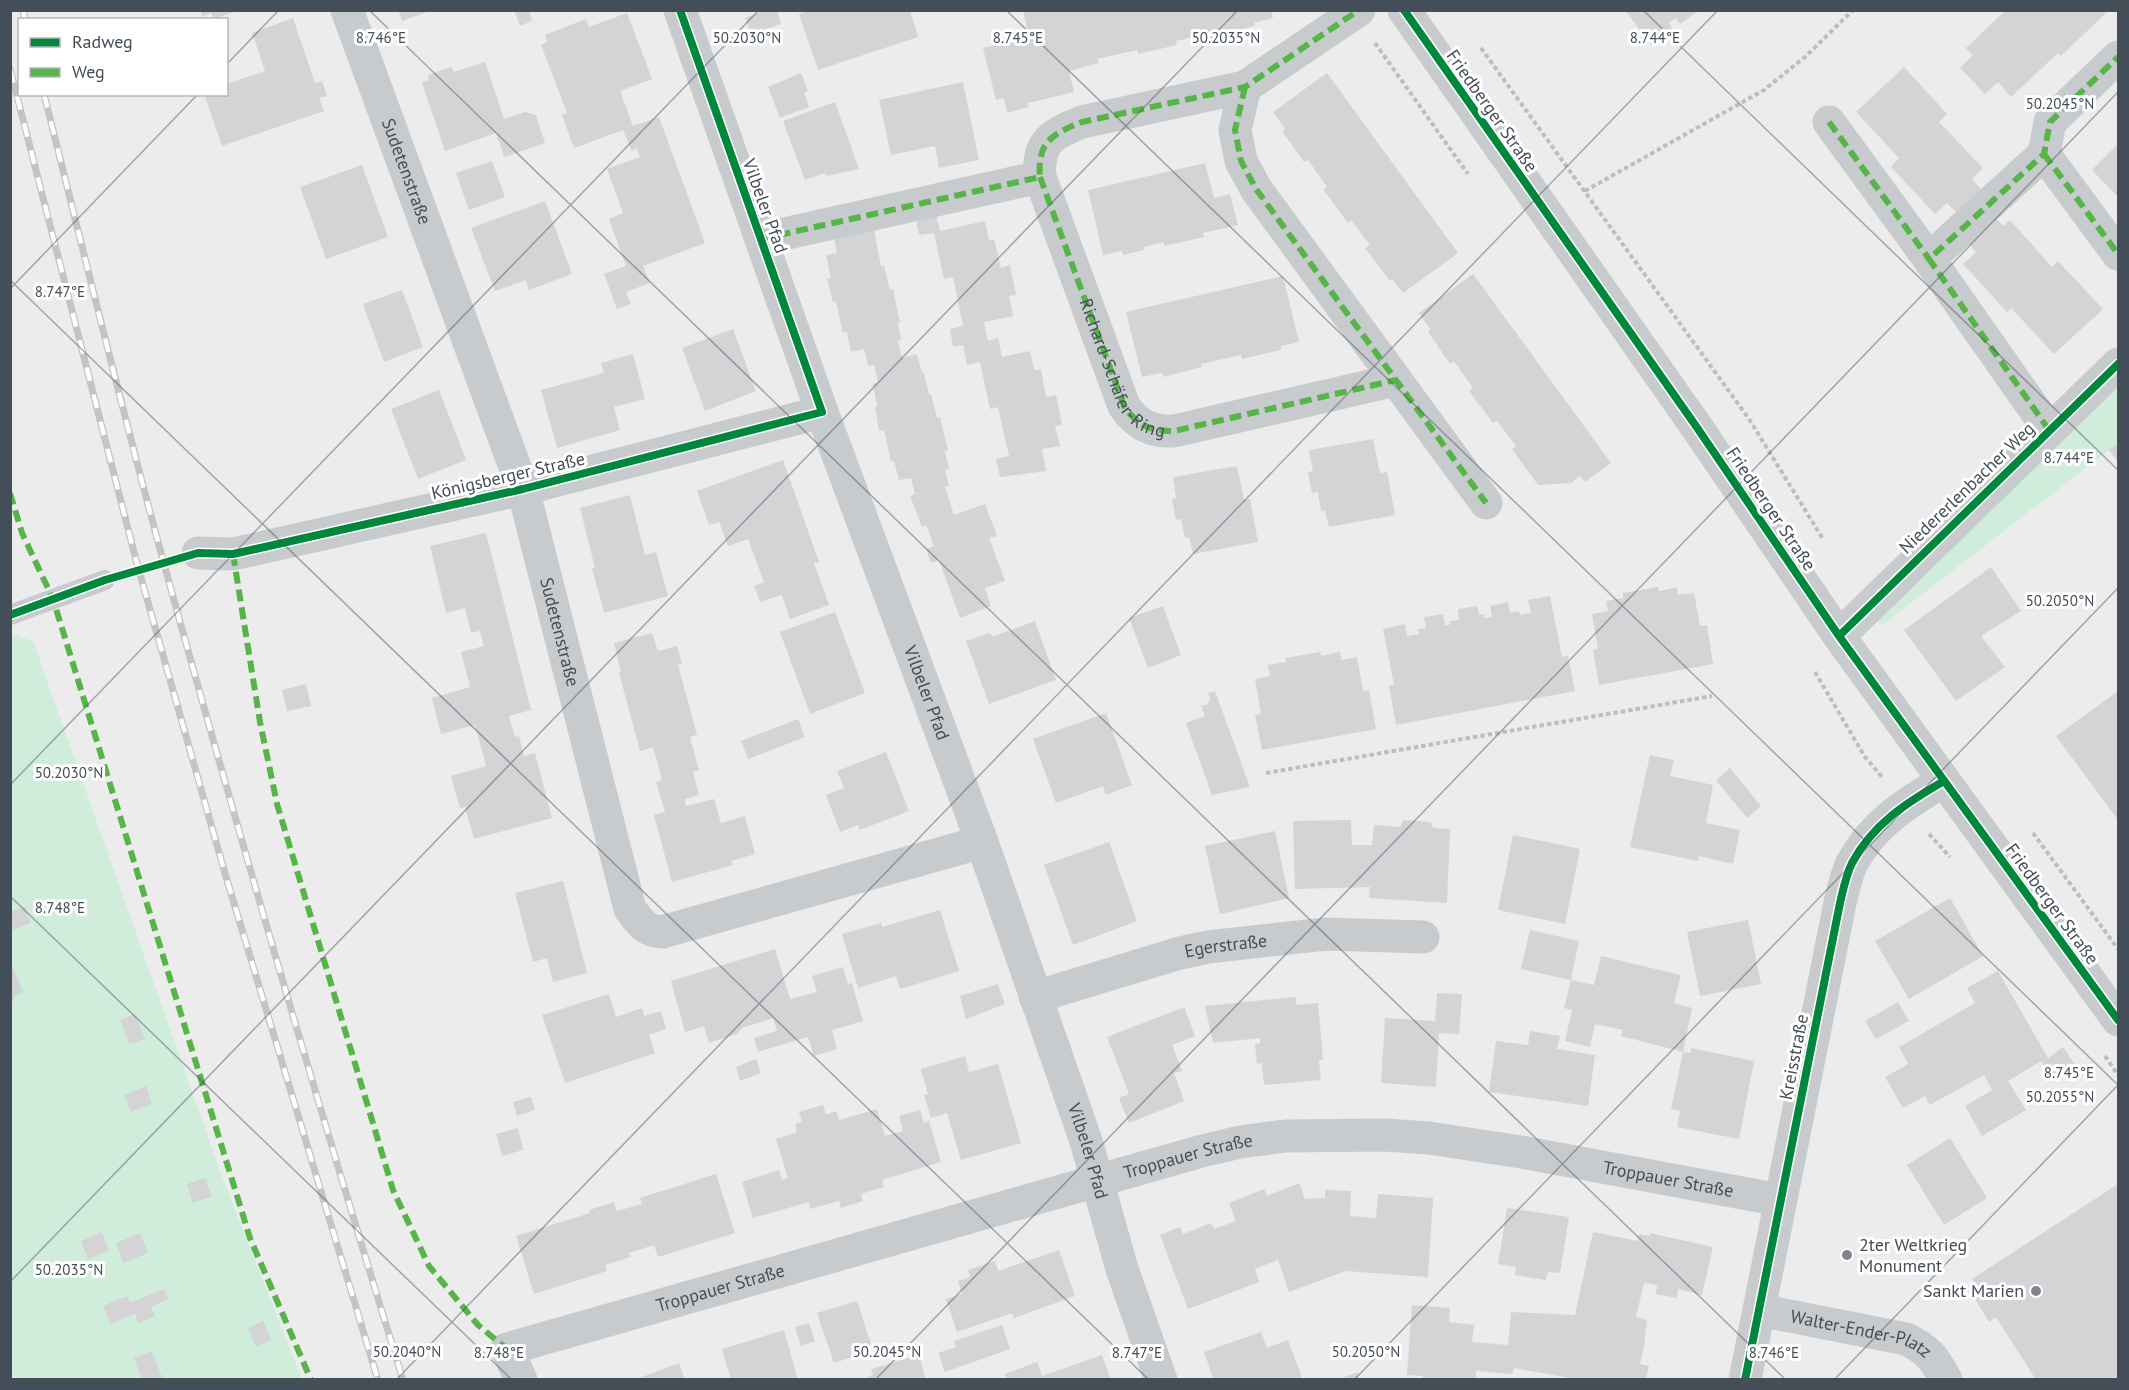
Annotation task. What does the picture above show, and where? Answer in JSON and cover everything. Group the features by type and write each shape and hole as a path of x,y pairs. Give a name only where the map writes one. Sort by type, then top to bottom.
{"street":[{"name":"Sudetenstraße","path":"347,10 523,489 630,909 651,931 662,932 982,842"},
{"name":"Vilbeler Pfad","path":"680,10 822,412 982,842 1086,1141 1122,1269 1161,1380"},
{"name":"Richard-Schäfer-Ring","path":"1359,10 1245,87 1082,122 1061,130 1048,141 1039,160 1040,177 1124,406 1133,419 1161,432 1174,431 1396,380"},
{"name":"Friedberger Straße","path":"1404,10 1698,429 1839,636 2118,1020"},
{"path":"1929,259 2044,154 2050,122 2118,57"},
{"path":"1245,87 1235,130 1241,161 1256,189 1486,502"},
{"name":"Niedererlenbacher Weg","path":"1829,122 2049,430"},
{"path":"2044,154 2118,254"},
{"path":"761,239 1040,177"},
{"name":"Niedererlenbacher Weg","path":"1839,636 2118,364"},
{"name":"Königsberger Straße","path":"198,553 233,555 523,489 822,412"},
{"name":"Kreisstraße","path":"1744,1380 1840,903 1851,865 1867,840 1904,804 1944,781"},
{"name":"Egerstraße","path":"1035,997 1180,953 1208,947 1326,934 1423,937"},
{"name":"Troppauer Straße","path":"520,1380 507,1349 1097,1180 1239,1142 1285,1136 1385,1135 1429,1138 1521,1152 1780,1200"},
{"name":"Walter-Ender-Platz","path":"1759,1310 1906,1339 1924,1348 1934,1358 1946,1380"}],"lane":[{"path":"10,615 105,580"}],"path":[{"path":"1585,191 1764,90 1805,57 1853,10"},
{"path":"1481,47 1749,419 1829,548"},
{"path":"1266,773 1712,696"},
{"path":"2027,825 2118,948"}],"green space":[{"path":"2118,371 2118,443 1881,626 1866,607"},
{"path":"10,633 33,641 223,1179 302,1379 11,1379"}],"building":[{"path":"200,10 237,10 217,18 214,18 211,13 202,17"},
{"path":"398,10 430,10 430,11 402,21"},
{"path":"514,10 529,10 532,21 520,26"},
{"path":"766,10 777,10 781,24 751,34 745,18"},
{"path":"810,10 910,10 918,37 818,70 799,14"},
{"path":"1023,10 1271,10 1273,18 1254,23 1255,26 1216,36 1215,32 1176,41 1177,45 1138,54 1137,50 1097,59 1099,63 1069,71 1074,92 1028,103 1029,107 1007,113 1004,98 996,100 983,48 1029,37"},
{"path":"1625,10 1699,10 1680,24 1676,18 1669,23 1673,30 1652,46"},
{"path":"2006,10 2103,10 2106,13 2061,56 2058,53 2011,97 1998,82 1985,94 1960,68 1973,55 1966,48"},
{"path":"627,13 652,79 620,91 633,126 659,117 705,243 643,266 650,283 626,292 631,304 617,309 604,274 626,266 609,219 623,213 607,169 640,157 637,148 632,151 623,130 574,148 562,115 567,113 541,45 547,42 545,35 586,19 589,27"},
{"path":"293,18 315,83 322,81 327,96 319,98 324,111 222,146 205,96 228,96 228,83 265,71 252,33"},
{"path":"485,62 504,119 525,112 536,115 545,143 504,157 496,133 445,151 422,83 429,80 428,75 451,67 454,72"},
{"path":"1904,67 1947,114 1939,122 1983,168 1972,179 1983,191 1959,215 1947,203 1935,214 1891,167 1899,158 1856,112"},
{"path":"801,73 808,91 804,92 809,107 780,118 768,87"},
{"path":"1327,73 1458,253 1403,293 1392,279 1390,281 1365,248 1370,245 1351,220 1348,223 1323,189 1327,187 1308,160 1304,162 1282,131 1285,129 1273,112"},
{"path":"963,82 979,160 939,168 935,146 891,155 879,100"},
{"path":"835,102 859,169 826,176 825,173 805,180 783,121"},
{"path":"2118,144 2118,197 2092,170"},
{"path":"492,161 505,197 469,210 456,173"},
{"path":"1205,163 1214,198 1230,194 1238,225 1203,233 1204,237 1164,246 1164,242 1123,255 1122,251 1103,255 1088,190"},
{"path":"362,165 388,237 326,259 300,187"},
{"path":"545,201 572,274 529,290 526,280 495,291 471,228"},
{"path":"1991,213 2003,226 2010,220 2052,267 2058,261 2103,309 2054,354 2011,308 2007,312 1963,264 1976,252 1964,238"},
{"path":"936,215 940,231 985,221 989,241 994,239 1001,268 1010,265 1016,295 1009,296 1013,316 984,322 988,341 998,338 1002,357 1030,351 1034,370 1041,369 1046,397 1056,395 1062,425 1055,426 1060,446 1042,449 1046,471 1000,477 996,459 1009,456 998,407 990,409 980,362 967,365 963,345 953,347 950,329 963,326 953,277 944,279 934,233 919,235 916,219"},
{"path":"873,225 881,266 884,266 890,290 893,289 900,322 898,323 901,340 898,341 902,358 917,354 937,418 940,417 948,450 945,451 949,469 945,470 949,486 945,487 954,515 985,504 997,536 989,538 1005,581 985,588 991,606 960,618 939,560 931,563 926,549 934,546 926,525 922,527 910,496 915,494 911,478 899,480 894,461 891,461 884,430 879,431 873,384 878,382 874,365 868,366 864,349 851,352 847,332 843,333 836,302 833,302 827,278 831,278 826,255 837,253 833,234"},
{"path":"1473,274 1611,463 1585,482 1580,476 1571,483 1538,485 1512,449 1516,446 1497,421 1493,423 1469,391 1473,388 1454,361 1450,364 1428,332 1431,330 1419,313"},
{"path":"1283,276 1299,342 1281,346 1281,350 1242,359 1241,355 1201,364 1202,367 1163,377 1162,373 1142,377 1126,312"},
{"path":"402,290 423,347 384,362 363,304"},
{"path":"733,329 756,391 705,411 682,348"},
{"path":"633,354 645,399 614,407 620,430 557,448 541,390 604,373 601,363"},
{"path":"439,390 466,460 418,479 391,409"},
{"path":"1373,439 1380,473 1387,472 1395,515 1329,527 1325,510 1321,511 1318,492 1312,493 1308,472 1313,471 1309,450"},
{"path":"2118,443 2118,462 2109,450"},
{"path":"783,460 819,562 814,563 829,605 790,619 782,595 760,602 754,586 764,582 748,539 728,546 719,522 709,525 697,491"},
{"path":"1237,466 1244,500 1250,499 1258,542 1193,554 1189,537 1185,538 1181,519 1176,520 1172,499 1176,498 1173,477"},
{"path":"630,495 645,555 656,552 668,596 604,613 580,508"},
{"path":"486,533 531,710 509,716 515,737 519,736 524,756 535,753 552,818 474,839 465,807 460,808 451,776 486,766 475,725 441,734 432,698 470,687 461,652 484,646 480,631 471,633 465,608 446,613 430,546"},
{"path":"1991,567 2021,611 1981,636 2005,667 1956,701 1904,630"},
{"path":"1658,587 1659,591 1677,587 1678,595 1694,593 1700,626 1707,625 1713,664 1599,685 1593,650 1598,649 1592,614 1608,611 1606,601 1623,598 1623,593"},
{"path":"1550,596 1562,657 1568,656 1575,691 1396,725 1389,686 1394,685 1383,629 1405,624 1407,636 1419,634 1418,629 1426,628 1424,617 1443,614 1445,626 1451,624 1450,621 1459,620 1458,609 1477,606 1479,615 1484,614 1485,618 1492,617 1490,606 1508,602 1510,613 1519,611 1520,615 1531,613 1528,600"},
{"path":"1163,606 1181,655 1148,668 1129,618"},
{"path":"835,612 865,693 810,714 780,632"},
{"path":"1035,621 1056,680 989,704 966,641 990,633 992,637"},
{"path":"652,633 658,651 677,646 682,663 678,665 697,735 690,737 699,770 693,772 699,795 685,799 686,806 714,799 721,823 745,816 755,854 731,861 733,865 672,882 654,815 665,812 656,782 662,780 653,747 640,751 619,673 621,672 614,643"},
{"path":"1320,652 1321,656 1340,652 1341,660 1357,657 1363,691 1369,690 1376,729 1262,750 1255,715 1261,714 1255,679 1270,676 1268,665 1286,662 1285,658"},
{"path":"306,684 311,706 287,711 282,690"},
{"path":"1215,691 1250,787 1212,795 1186,723 1205,716 1201,706 1208,704 1210,699 1208,693"},
{"path":"2118,691 2118,820 2056,736"},
{"path":"1106,713 1132,785 1106,795 1103,786 1056,803 1033,739"},
{"path":"798,719 805,737 748,759 741,741"},
{"path":"886,752 909,811 860,830 858,825 840,832 826,795 844,788 837,771"},
{"path":"1650,755 1674,760 1670,776 1713,785 1706,823 1740,830 1733,864 1699,856 1698,861 1630,847"},
{"path":"1730,768 1761,806 1747,818 1716,780"},
{"path":"1351,820 1352,845 1372,845 1374,825 1400,827 1403,820 1431,822 1433,828 1450,829 1447,903 1369,898 1370,887 1295,889 1293,821"},
{"path":"1275,831 1289,898 1220,914 1205,846"},
{"path":"1513,835 1580,849 1565,924 1498,910"},
{"path":"1109,842 1137,921 1073,945 1044,865"},
{"path":"563,881 587,973 553,982 547,958 533,962 515,893"},
{"path":"1950,898 1983,956 1909,999 1875,941"},
{"path":"25,907 31,923 13,930 10,912"},
{"path":"940,910 959,971 900,989 896,976 858,988 842,934 881,923 882,927"},
{"path":"1748,920 1761,984 1700,996 1687,932"},
{"path":"1530,930 1579,941 1571,980 1521,969"},
{"path":"775,949 790,999 817,992 812,976 843,967 848,984 852,983 863,1021 832,1030 837,1049 814,1056 808,1037 758,1052 754,1038 777,1031 773,1018 742,1028 737,1034 709,1043 704,1026 685,1032 671,981"},
{"path":"1601,956 1681,975 1674,1003 1692,1008 1683,1052 1621,1036 1623,1030 1595,1024 1590,1047 1565,1041 1572,1010 1564,1008 1571,980 1594,985"},
{"path":"14,969 23,992 14,996 15,1000 10,1002 10,971"},
{"path":"1998,971 2048,1058 2063,1047 2076,1066 2054,1080 2041,1061 2008,1081 2026,1110 1982,1136 1965,1106 1992,1090 1984,1075 1930,1105 1925,1096 1903,1108 1885,1077 1908,1064 1899,1047 1975,1003 1967,988"},
{"path":"998,984 1005,1004 966,1019 960,996"},
{"path":"1437,993 1462,994 1459,1034 1439,1033 1436,1087 1381,1083 1385,1018 1435,1021"},
{"path":"609,994 616,1017 642,1008 644,1016 661,1011 666,1029 649,1035 655,1053 565,1083 542,1015"},
{"path":"1296,997 1296,1005 1318,1003 1323,1060 1319,1060 1321,1080 1264,1085 1262,1063 1257,1064 1255,1044 1260,1043 1260,1038 1213,1043 1205,1006"},
{"path":"1898,1002 1909,1021 1876,1039 1865,1021"},
{"path":"1184,1007 1195,1036 1172,1045 1182,1071 1174,1073 1184,1101 1129,1123 1119,1098 1129,1094 1107,1037"},
{"path":"135,1014 145,1039 129,1044 120,1020"},
{"path":"1530,1031 1560,1036 1557,1049 1595,1055 1588,1106 1489,1092 1496,1041 1528,1045"},
{"path":"1691,1048 1754,1061 1739,1139 1677,1127 1680,1111 1671,1109 1683,1052 1691,1053"},
{"path":"965,1056 969,1072 998,1064 1021,1143 961,1160 947,1113 931,1118 924,1095 928,1094 921,1069"},
{"path":"756,1059 761,1073 740,1081 736,1067"},
{"path":"146,1086 152,1104 131,1112 124,1095"},
{"path":"531,1097 535,1110 517,1116 513,1102"},
{"path":"823,1105 826,1115 836,1111 839,1120 877,1109 885,1136 903,1131 899,1116 920,1110 924,1123 929,1121 941,1162 882,1180 884,1187 861,1194 863,1201 841,1208 839,1201 810,1209 809,1202 753,1218 742,1182 779,1170 782,1180 788,1178 776,1139 797,1132 795,1124 802,1122 799,1112"},
{"path":"518,1128 523,1150 502,1156 496,1134"},
{"path":"1950,1138 1987,1198 1944,1225 1907,1165"},
{"path":"716,1174 735,1233 658,1257 654,1245 629,1253 631,1257 605,1265 607,1271 534,1294 516,1236 590,1213 589,1210 614,1202 617,1211 642,1204 640,1198"},
{"path":"205,1178 212,1196 193,1203 187,1184"},
{"path":"1299,1183 1305,1199 1325,1198 1325,1190 1351,1191 1350,1216 1376,1218 1378,1194 1433,1198 1428,1277 1346,1271 1289,1292 1278,1260 1255,1269 1259,1282 1188,1309 1160,1235 1180,1227 1183,1234 1211,1223 1214,1229 1236,1221 1229,1203 1264,1189 1267,1196"},
{"path":"2118,1184 2118,1380 2036,1380 1996,1317 1989,1322 1975,1299 1981,1294 1972,1279"},
{"path":"1507,1208 1569,1217 1560,1273 1548,1272 1546,1280 1515,1275 1516,1267 1498,1264"},
{"path":"102,1232 109,1251 88,1259 81,1241"},
{"path":"1593,1232 1638,1241 1639,1234 1650,1236 1650,1233 1713,1247 1702,1295 1678,1289 1677,1298 1656,1294 1657,1285 1644,1283 1636,1317 1647,1320 1640,1364 1649,1366 1646,1380 1581,1380 1514,1368 1512,1374 1476,1371 1476,1380 1423,1380 1423,1376 1407,1375 1412,1305 1450,1308 1449,1322 1474,1325 1472,1342 1508,1345 1511,1312 1575,1315"},
{"path":"140,1233 148,1253 123,1263 116,1243"},
{"path":"1059,1250 1075,1296 1014,1318 1012,1313 957,1332 946,1299 962,1294 958,1281 970,1277 968,1270 995,1261 998,1271"},
{"path":"164,1289 168,1299 151,1307 155,1316 138,1323 135,1314 110,1324 103,1306 127,1296 130,1303"},
{"path":"857,1301 873,1350 834,1363 817,1313"},
{"path":"263,1321 271,1340 256,1347 248,1328"},
{"path":"809,1323 815,1341 801,1346 795,1327"},
{"path":"1002,1325 1010,1349 945,1372 938,1353 956,1347 954,1341"},
{"path":"784,1330 798,1380 731,1380 722,1349"},
{"path":"1261,1332 1267,1348 1288,1340 1302,1377 1294,1380 1214,1380 1204,1352"},
{"path":"152,1351 163,1380 142,1380 134,1358"},
{"path":"919,1355 926,1380 868,1380 867,1377 873,1375 871,1369"},
{"path":"1102,1355 1111,1380 1007,1380 1005,1374 1037,1362 1042,1376"},
{"path":"679,1363 685,1380 637,1380 637,1379"},
{"path":"1358,1372 1359,1380 1339,1380 1339,1379"}],"railway":[{"path":"23,10 25,18"},
{"path":"10,69 136,560 224,870 378,1380"},
{"path":"45,96 130,436 218,757 403,1380"}],"marked path":[{"path":"761,239 1040,177 1041,155 1044,147 1062,131 1082,122 1245,87 1359,10"},
{"path":"2049,430 1929,259 2044,154 2050,122 2118,57"},
{"path":"1245,87 1235,130 1241,161 1256,189 1486,503"},
{"path":"1829,122 1929,259"},
{"path":"2044,154 2118,254"},
{"path":"1040,177 1124,406 1139,423 1152,429 1174,431 1396,380"},
{"path":"10,493 22,533 53,599 250,1238 311,1380"},
{"path":"233,554 260,722 277,804 393,1190 429,1266 478,1325 507,1349"}],"cycle path":[{"path":"10,615 105,580 198,553 233,554 523,489 822,412 680,10"},
{"path":"1404,10 1698,429 1839,636 2118,1020"},
{"path":"1839,636 2118,364"},
{"path":"1745,1380 1848,872 1860,849 1880,826 1904,806 1944,781"}],"place":[{"name":"2ter Weltkrieg Monument","path":"1847,1255"},
{"name":"Sankt Marien","path":"2036,1291"}]}
